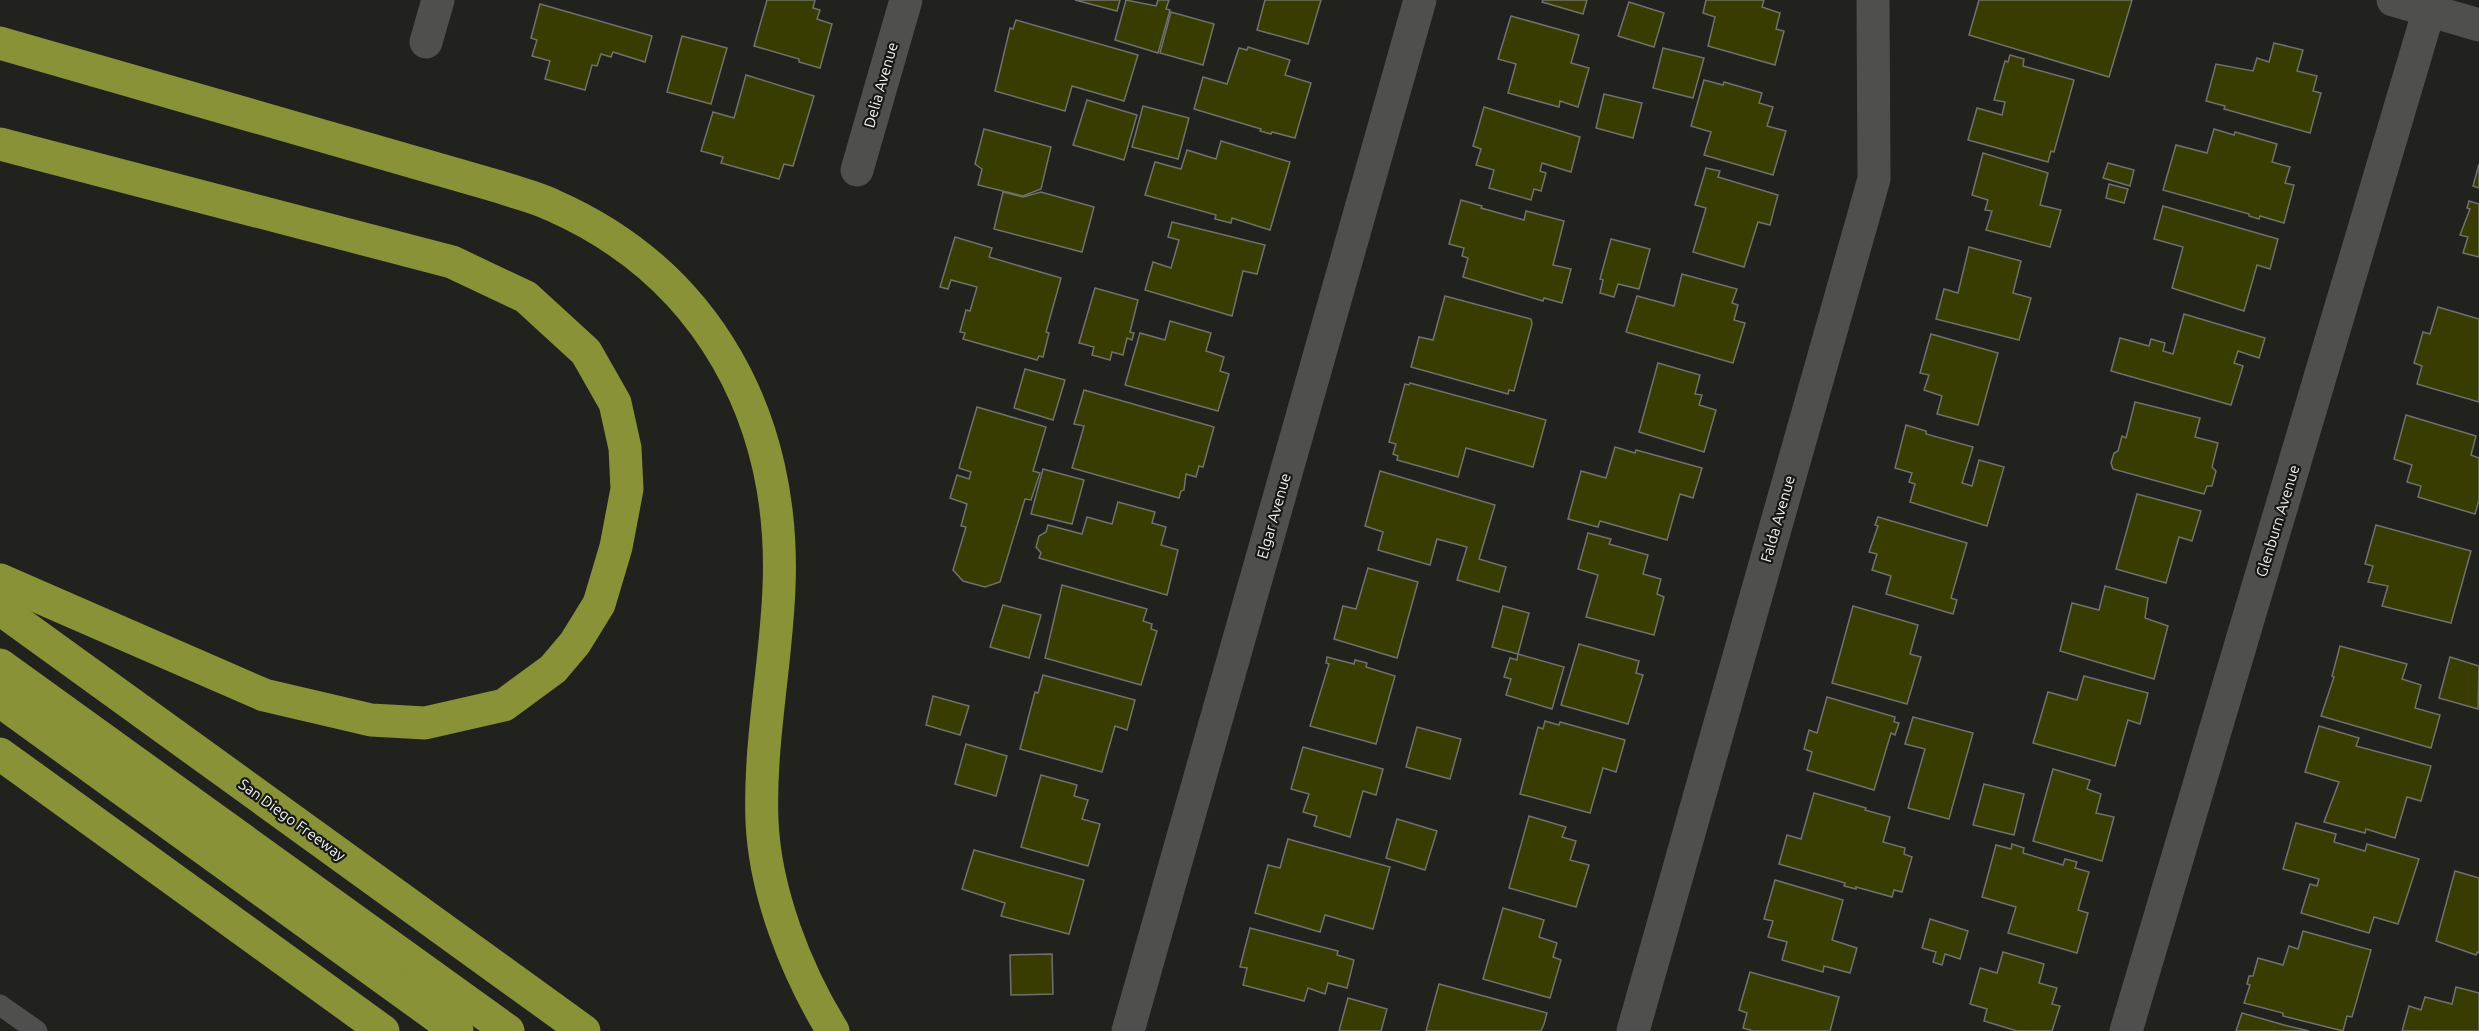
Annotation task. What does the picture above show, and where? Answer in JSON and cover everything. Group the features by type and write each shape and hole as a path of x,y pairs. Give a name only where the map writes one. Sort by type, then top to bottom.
{"highway":[{"path":"0,44 552,204 598,230 645,261 688,303 719,346 746,392 761,434 773,485 780,536 779,590 767,710 762,822 768,863 779,910 798,966 833,1031"},
{"path":"0,144 452,262 526,297 586,352 615,403 625,448 627,489 616,547 599,604 575,643 553,669 504,705 425,723 371,720 264,695 0,580"},
{"name":"San Diego Freeway","path":"0,609 584,1031"},
{"path":"0,665 508,1031"},
{"path":"0,701 457,1031"},
{"path":"0,754 384,1031"}],"street":[{"path":"426,42 438,0"},
{"name":"Delia Avenue","path":"856,170 906,0"},
{"name":"Elgar Avenue","path":"1128,1031 1420,0"},
{"name":"Falda Avenue","path":"1633,1031 1874,179 1873,0"},
{"path":"2393,0 2479,25"},
{"name":"Glenburn Avenue","path":"2126,1031 2429,10"}],"lane":[{"path":"0,1005 36,1031"}],"building":[{"path":"767,0 815,0 813,8 820,10 817,19 832,24 820,68 799,62 799,59 754,46"},
{"path":"1075,0 1120,0 1117,11"},
{"path":"1126,0 1156,6 1158,0 1169,0 1166,9 1170,10 1158,53 1115,40"},
{"path":"1265,0 1321,0 1308,44 1257,30"},
{"path":"1543,0 1587,0 1583,14 1542,2"},
{"path":"1706,0 1764,0 1762,7 1780,13 1776,29 1784,31 1775,65 1708,46 1715,17 1703,13"},
{"path":"1979,0 2132,0 2109,77 1969,35"},
{"path":"1629,2 1664,13 1654,47 1618,36"},
{"path":"540,4 652,36 645,62 613,52 611,57 601,54 597,66 592,65 585,90 545,79 550,61 532,56 537,40 531,38"},
{"path":"1171,12 1214,24 1203,65 1160,53"},
{"path":"1511,16 1579,35 1571,63 1589,68 1578,107 1560,101 1559,107 1508,93 1516,64 1498,59"},
{"path":"1016,20 1138,55 1124,101 1072,86 1065,111 995,91 1010,28 1013,29"},
{"path":"682,36 727,48 711,104 667,92"},
{"path":"2274,43 2303,50 2297,71 2317,76 2313,91 2321,93 2310,133 2224,109 2225,106 2206,101 2216,64 2253,71 2257,58 2269,62"},
{"path":"1248,47 1290,60 1285,75 1311,83 1295,138 1260,131 1261,129 1194,109 1203,77 1227,84 1239,48 1247,50"},
{"path":"1663,48 1704,58 1693,98 1653,88"},
{"path":"2010,55 2024,59 2023,66 2074,80 2054,152 2051,151 2048,162 1968,140 1977,108 2002,115 2005,102 1994,100 2005,61 2008,62"},
{"path":"746,75 814,96 793,166 784,164 779,179 721,163 723,157 701,151 713,112 734,118"},
{"path":"1704,80 1723,85 1724,82 1762,93 1759,103 1773,107 1767,126 1786,131 1773,175 1704,155 1711,132 1691,126"},
{"path":"1604,94 1642,103 1633,138 1596,128"},
{"path":"1087,100 1137,115 1124,160 1073,145"},
{"path":"1143,106 1189,118 1178,159 1132,147"},
{"path":"1484,107 1580,137 1571,172 1542,163 1540,171 1546,173 1541,191 1534,189 1531,200 1489,188 1494,170 1476,165 1481,149 1473,146"},
{"path":"984,129 1051,147 1041,189 1023,196 978,185 982,169 975,164"},
{"path":"2214,129 2234,135 2235,132 2277,144 2272,162 2290,167 2285,183 2294,185 2284,223 2260,216 2259,219 2249,214 2163,190 2176,145 2207,153"},
{"path":"1221,141 1290,162 1270,230 1232,218 1231,223 1215,219 1216,215 1145,195 1155,162 1181,169 1187,150 1216,159"},
{"path":"1983,153 2048,173 2040,205 2061,210 2050,247 1986,230 1992,211 1985,210 1988,200 1972,195"},
{"path":"2108,163 2134,170 2130,186 2103,178"},
{"path":"2479,164 2479,188 2473,186"},
{"path":"1706,168 1720,171 1718,177 1778,195 1770,225 1758,222 1744,267 1693,252 1706,208 1695,205"},
{"path":"2109,184 2128,189 2124,203 2106,198"},
{"path":"1003,192 1023,197 1041,192 1094,207 1082,252 994,229"},
{"path":"1461,200 1524,220 1526,211 1564,221 1553,265 1571,269 1562,303 1544,298 1543,301 1463,277 1468,258 1462,256 1464,248 1449,244"},
{"path":"2469,201 2479,204 2479,257 2463,253 2468,237 2460,235 2470,209 2467,208"},
{"path":"2163,206 2278,239 2270,269 2257,265 2244,311 2172,288 2183,247 2154,239"},
{"path":"1172,222 1265,245 1257,274 1243,271 1232,316 1145,290 1153,262 1171,268 1179,240 1168,237"},
{"path":"955,237 992,248 989,257 1061,278 1046,332 1049,333 1043,357 1039,356 1037,360 963,339 965,333 960,332 966,310 970,311 977,287 951,280 948,289 940,287"},
{"path":"1611,239 1650,249 1639,289 1618,284 1614,297 1600,293 1603,280 1600,279"},
{"path":"1969,247 2021,261 2013,293 2031,298 2019,340 1936,319 1944,289 1958,293"},
{"path":"1682,274 1737,289 1732,303 1738,305 1734,320 1745,323 1733,363 1626,332 1637,296 1674,306"},
{"path":"1095,288 1138,300 1130,332 1134,333 1132,340 1127,338 1123,355 1112,352 1110,360 1092,355 1094,347 1079,343"},
{"path":"1445,296 1531,319 1532,324 1514,391 1509,390 1508,394 1411,367 1419,337 1433,340"},
{"path":"2438,307 2479,319 2479,402 2417,384 2422,366 2414,363 2423,332 2430,334"},
{"path":"2184,314 2265,338 2259,358 2238,351 2234,363 2243,366 2231,405 2111,371 2120,338 2149,346 2151,339 2165,343 2163,351 2173,354"},
{"path":"1170,321 1211,333 1206,351 1224,357 1220,371 1229,374 1218,411 1125,385 1140,333 1165,340"},
{"path":"1931,334 1998,353 1978,425 1937,414 1942,396 1924,390 1929,375 1920,373"},
{"path":"1658,363 1700,375 1695,394 1702,395 1699,405 1716,410 1704,452 1639,432"},
{"path":"1025,369 1065,380 1053,420 1014,408"},
{"path":"1410,383 1546,420 1533,467 1466,448 1458,477 1397,460 1398,456 1393,454 1396,444 1389,442 1405,384"},
{"path":"1084,390 1214,427 1203,467 1199,466 1196,477 1186,474 1184,490 1181,491 1179,498 1072,468 1084,426 1074,424"},
{"path":"2135,402 2200,418 2195,437 2218,443 2212,467 2216,471 2212,486 2207,486 2204,494 2113,469 2111,463 2114,453 2118,451 2122,436 2126,438"},
{"path":"977,407 1046,427 1033,471 1040,473 1031,500 1025,499 1000,582 985,587 963,581 953,570 966,527 961,526 967,504 950,498 957,475 969,479 971,472 959,468"},
{"path":"2406,415 2476,436 2471,455 2479,458 2479,500 2475,514 2418,497 2421,486 2407,482 2412,465 2394,459"},
{"path":"1906,425 1926,431 1926,434 1973,447 1962,483 1972,486 1979,460 2004,467 1987,526 1910,502 1915,484 1909,482 1912,473 1895,468"},
{"path":"1615,447 1635,453 1636,450 1702,468 1693,498 1680,494 1667,540 1600,521 1598,527 1568,519 1581,471 1606,478"},
{"path":"1043,469 1084,480 1072,524 1031,514"},
{"path":"1380,471 1495,505 1479,559 1506,567 1499,592 1457,580 1467,547 1437,539 1430,565 1378,550 1383,532 1365,526"},
{"path":"2137,494 2201,511 2192,541 2179,537 2166,583 2116,569"},
{"path":"1118,502 1155,512 1152,523 1166,527 1161,545 1178,550 1167,595 1039,558 1041,553 1036,547 1039,536 1046,532 1048,525 1082,534 1087,517 1112,524"},
{"path":"1878,517 1967,543 1951,598 1957,600 1953,614 1886,594 1891,576 1872,570 1877,554 1869,552 1878,526 1875,525"},
{"path":"2376,525 2471,551 2451,623 2382,606 2388,586 2368,582 2373,566 2365,564"},
{"path":"1588,533 1611,539 1609,544 1648,555 1643,574 1661,579 1657,594 1664,597 1654,635 1586,617 1598,575 1578,569"},
{"path":"1368,568 1418,582 1397,658 1334,639 1343,606 1356,609"},
{"path":"1062,585 1147,609 1143,621 1152,624 1151,629 1157,631 1141,685 1045,658"},
{"path":"2105,586 2148,598 2145,618 2168,626 2154,679 2060,651 2072,603 2099,610"},
{"path":"1003,605 1041,615 1029,658 990,647"},
{"path":"1503,606 1529,613 1518,654 1492,647"},
{"path":"1853,606 1918,625 1910,654 1921,657 1907,704 1832,683"},
{"path":"1579,644 1639,661 1636,673 1643,675 1628,724 1561,705"},
{"path":"2340,646 2407,664 2402,679 2421,685 2415,708 2440,715 2431,748 2321,716 2334,677 2332,676"},
{"path":"1518,654 1564,667 1552,709 1506,695 1511,679 1504,677 1510,658 1517,660"},
{"path":"1327,657 1354,664 1355,660 1367,663 1366,667 1395,676 1376,744 1310,726 1329,664 1326,663"},
{"path":"2450,657 2479,666 2478,709 2439,698"},
{"path":"1043,675 1135,700 1127,730 1115,726 1102,772 1020,749 1035,692 1038,693"},
{"path":"2084,676 2148,693 2140,724 2128,720 2115,766 2033,743 2048,692 2077,700"},
{"path":"933,696 969,706 960,735 926,725"},
{"path":"1827,697 1895,717 1894,722 1899,723 1895,735 1891,733 1874,790 1807,770 1812,752 1804,749 1809,730 1817,733"},
{"path":"1913,717 1973,733 1949,819 1908,808 1925,749 1905,744"},
{"path":"1545,721 1559,725 1560,722 1625,740 1616,772 1603,768 1590,813 1520,794 1538,727 1543,729"},
{"path":"2319,726 2359,738 2356,746 2431,766 2421,801 2407,797 2395,838 2366,829 2365,833 2324,822 2339,782 2305,772"},
{"path":"1417,727 1461,739 1450,779 1406,767"},
{"path":"966,744 1007,756 996,796 955,784"},
{"path":"1303,747 1383,769 1376,795 1363,791 1350,837 1314,826 1317,816 1303,812 1309,794 1291,789"},
{"path":"2053,769 2090,780 2087,789 2101,794 2096,813 2114,817 2102,861 2033,841"},
{"path":"1041,775 1077,785 1074,796 1088,800 1082,819 1100,824 1088,866 1021,847"},
{"path":"1984,784 2024,794 2014,835 1973,825"},
{"path":"1814,793 1890,817 1883,842 1905,848 1904,854 1912,857 1902,892 1894,890 1892,897 1856,887 1856,889 1844,886 1845,883 1779,864 1787,835 1801,839"},
{"path":"1529,816 1566,827 1562,837 1576,841 1570,860 1589,865 1576,907 1509,888"},
{"path":"1397,819 1437,831 1425,870 1386,858"},
{"path":"2296,823 2336,834 2334,842 2365,851 2367,844 2419,859 2398,924 2374,917 2369,933 2301,913 2310,884 2317,886 2319,879 2283,869"},
{"path":"1288,839 1390,867 1373,929 1325,915 1320,932 1255,913 1268,865 1280,868"},
{"path":"2012,844 2024,848 2023,853 2063,865 2065,859 2077,862 2075,868 2089,872 2078,910 2088,913 2077,953 2008,933 2016,907 1982,897 1996,845 2011,849"},
{"path":"974,850 1084,880 1069,934 1001,916 1005,903 962,889"},
{"path":"2455,871 2479,878 2479,953 2477,952 2476,955 2436,941"},
{"path":"1775,880 1843,900 1832,940 1857,948 1850,973 1824,966 1823,972 1782,960 1787,942 1768,937 1773,921 1764,919"},
{"path":"1503,908 1544,920 1539,937 1557,943 1553,957 1561,960 1550,998 1483,979"},
{"path":"1930,919 1968,931 1960,959 1945,954 1942,965 1933,962 1936,952 1922,948"},
{"path":"1250,928 1338,951 1337,955 1354,960 1347,988 1328,983 1325,994 1308,988 1304,1001 1243,985 1247,968 1240,967"},
{"path":"2303,931 2371,950 2352,1017 2347,1016 2343,1031 2283,1016 2283,1013 2244,1003 2250,985 2247,984 2249,976 2253,976 2258,958 2283,965 2289,946 2298,949"},
{"path":"2003,952 2044,964 2039,983 2057,988 2052,1004 2060,1006 2052,1031 2017,1031 1984,1021 1987,1009 1970,1004 1980,968 1997,973"},
{"path":"1052,954 1053,994 1011,995 1010,955"},
{"path":"1750,972 1839,997 1830,1031 1753,1031 1743,1028 1747,1013 1739,1010"},
{"path":"1439,984 1547,1013 1544,1024 1541,1031 1426,1031"},
{"path":"2456,987 2479,993 2479,1031 2402,1031 2409,1006 2421,1010 2425,997 2452,1004"},
{"path":"1348,998 1387,1009 1381,1031 1339,1031"},
{"path":"2242,1013 2284,1025 2309,1031 2236,1031"}]}
